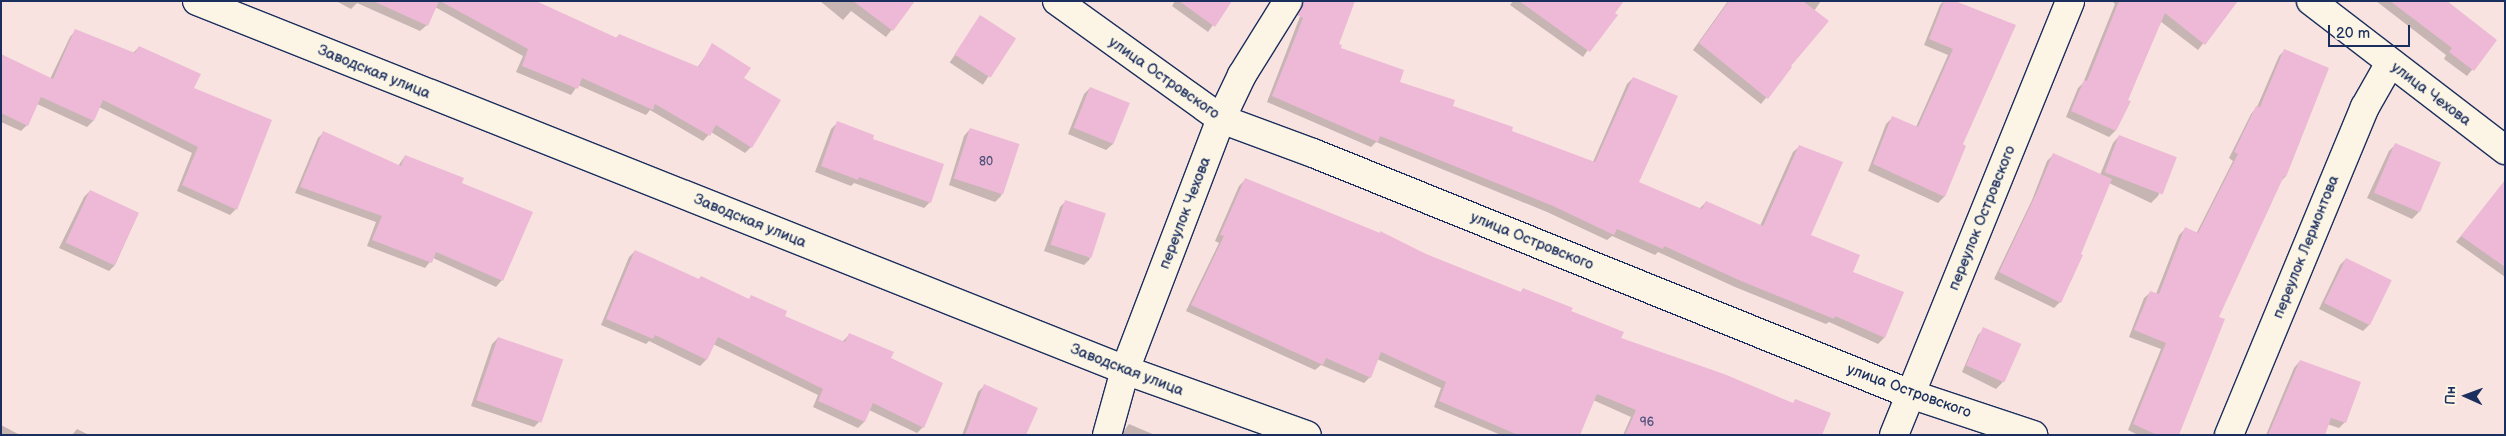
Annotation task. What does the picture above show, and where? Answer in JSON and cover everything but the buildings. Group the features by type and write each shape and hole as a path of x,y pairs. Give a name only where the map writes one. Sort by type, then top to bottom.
{"street":[{"name":"Заводская улица","path":"197,1 1125,370 1306,435"},
{"name":"улица Островского","path":"1057,1 1221,119 1322,156 1910,394 2033,435"},
{"name":"переулок Чехова","path":"1107,435 1125,370 1221,119 1242,74 1288,1"},
{"name":"переулок Островского","path":"1894,435 2070,1"},
{"name":"улица Чехова","path":"2311,1 2505,150"},
{"name":"переулок Лермонтова","path":"2229,435 2365,107 2390,63"}]}
